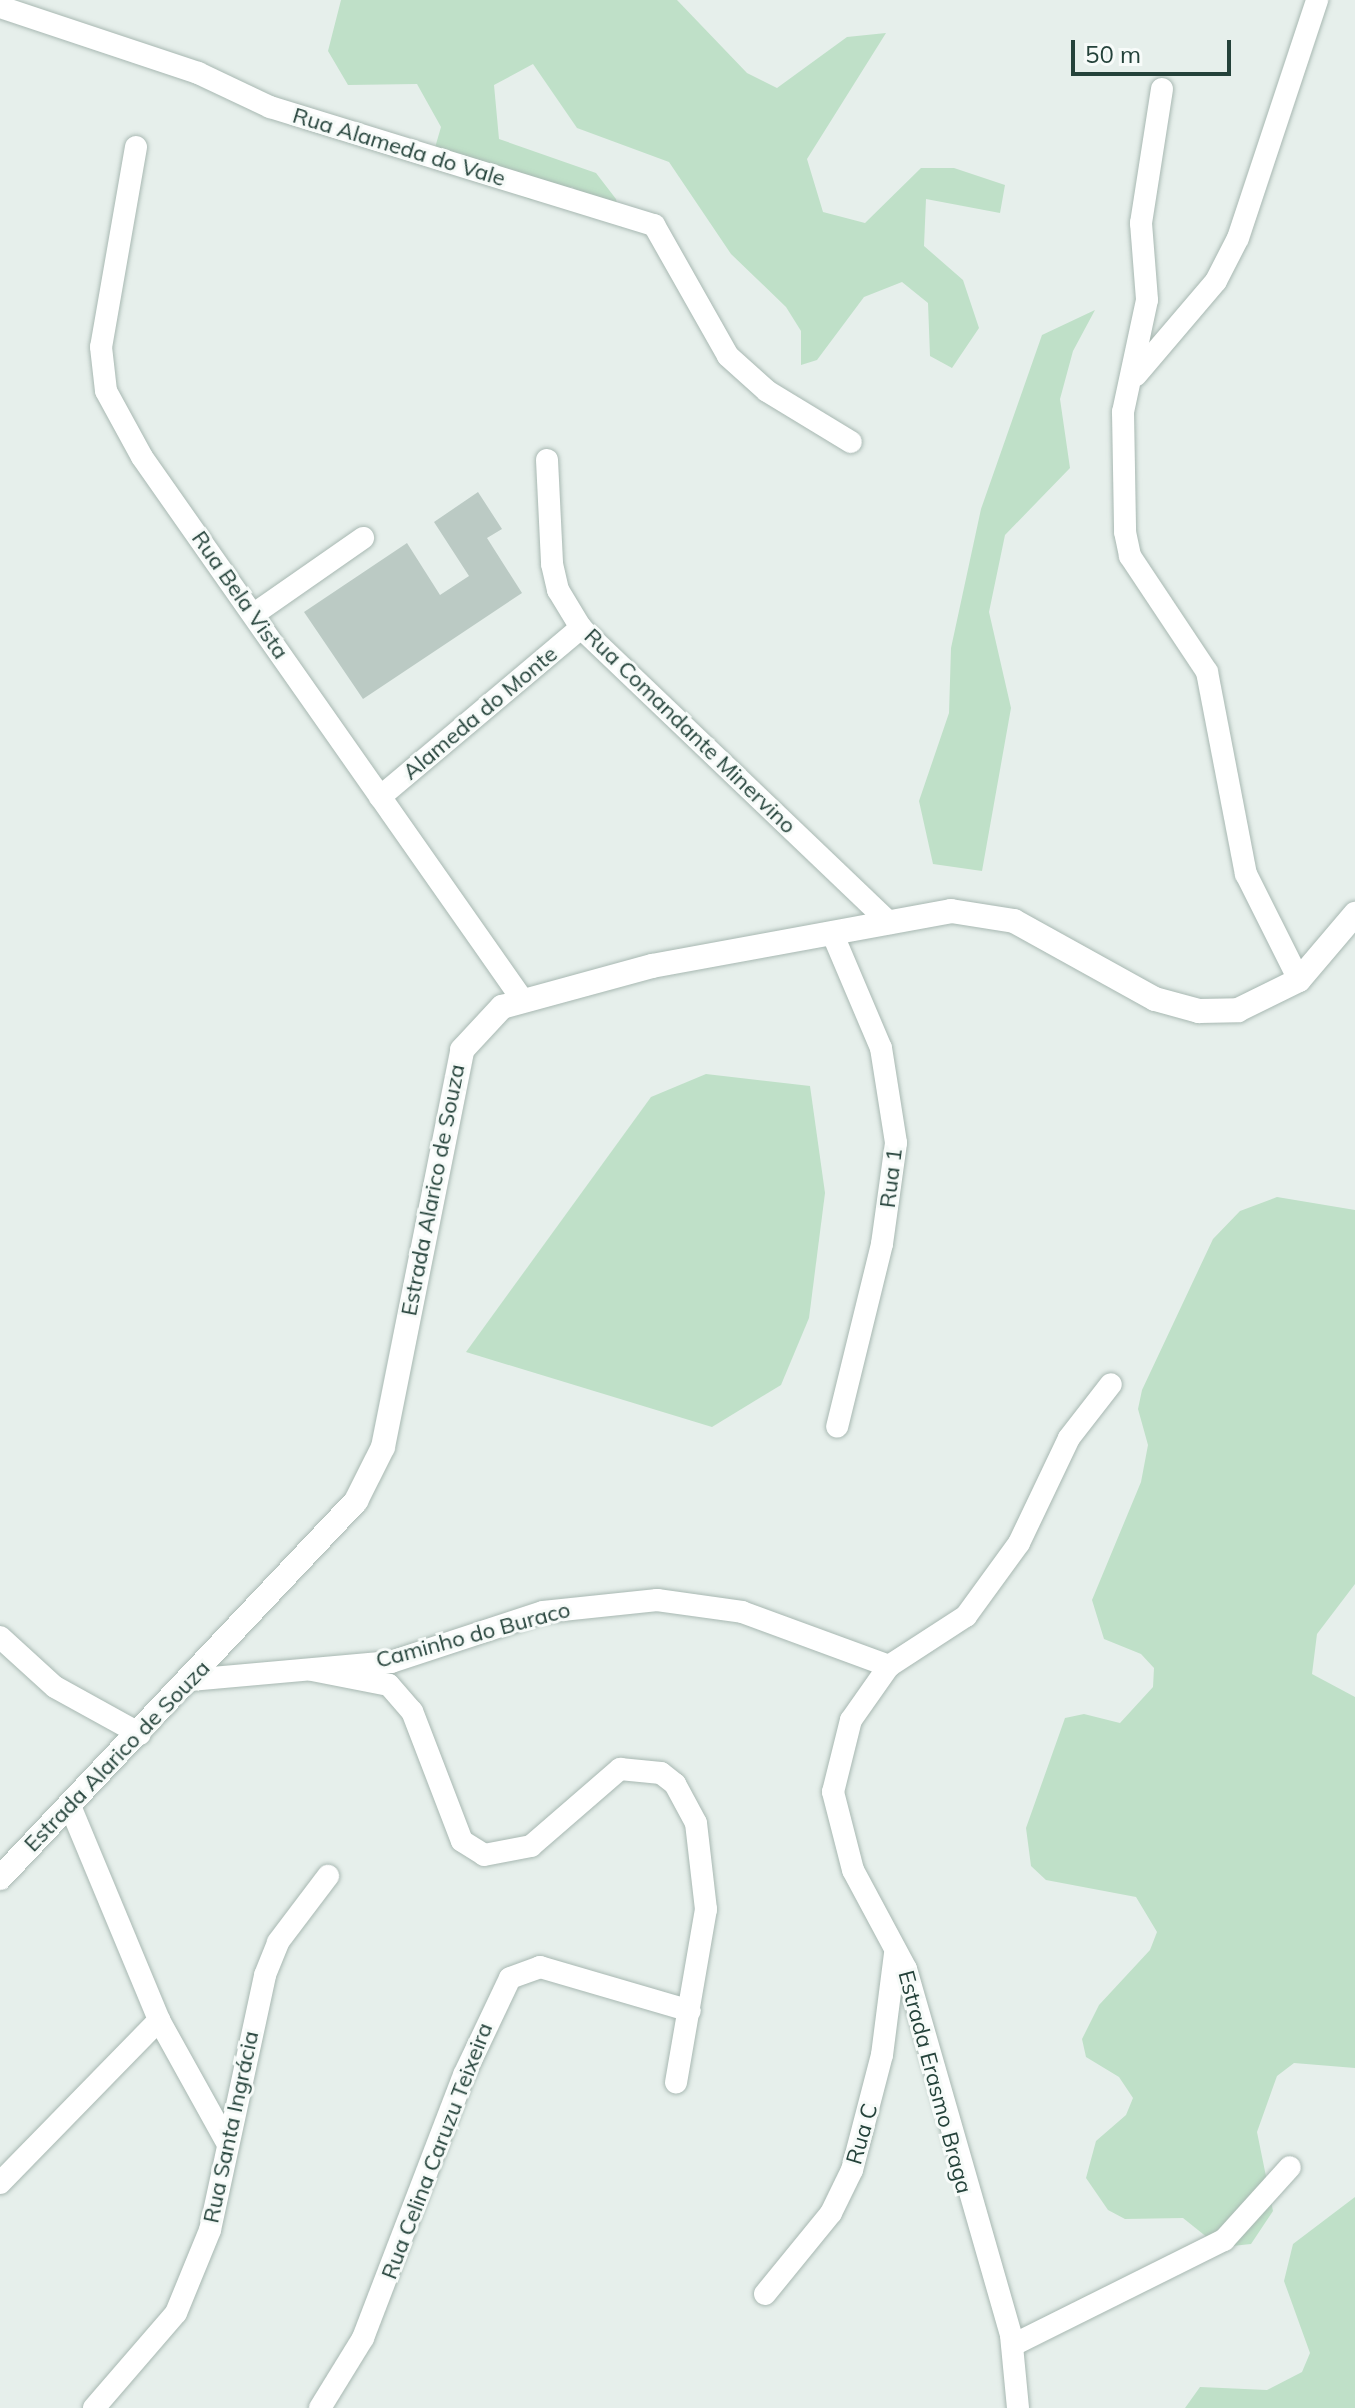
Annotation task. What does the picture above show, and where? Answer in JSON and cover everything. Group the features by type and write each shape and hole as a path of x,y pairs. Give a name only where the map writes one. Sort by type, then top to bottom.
{"main road":[{"name":"Estrada Alarico de Souza","path":"0,1878 140,1734 356,1501 373,1468 462,1050 478,1025 522,999 652,966 951,911 1014,921 1110,979 1199,1011 1249,1006 1299,980 1355,914"}],"street":[{"path":"1129,383 1216,281 1238,238 1317,0"},
{"name":"Rua Alameda do Vale","path":"0,7 148,57 270,107 654,225 728,356 767,391 851,442"},
{"path":"1162,89 1141,223 1147,300 1123,412 1130,556 1207,672 1246,874 1299,980"},
{"name":"Rua Bela Vista","path":"136,147 101,374 142,457 522,999"},
{"name":"Rua Comandante Minervino","path":"547,460 552,564 558,590 581,628 890,923"},
{"path":"254,614 363,538"},
{"name":"Alameda do Monte","path":"380,797 581,628"},
{"name":"Rua 1","path":"833,935 881,1048 896,1143 879,1259 837,1427"},
{"name":"Estrada Erasmo Braga","path":"1018,2408 1013,2345 895,1948 853,1870 833,1792 851,1720 889,1666 966,1616 1019,1543 1069,1438 1111,1384"},
{"name":"Caminho do Buraco","path":"190,1680 391,1662 543,1612 657,1600 742,1612 889,1666"},
{"path":"0,1637 55,1687 140,1734"},
{"path":"312,1670 389,1685 412,1711 462,1841 484,1855 531,1846 620,1769 661,1773 675,1784 703,1854 706,1909 676,2082"},
{"path":"70,1806 159,2020 226,2141"},
{"name":"Rua Santa Ingrácia","path":"94,2408 176,2313 210,2230 226,2141 270,1964 328,1876"},
{"name":"Rua C","path":"765,2294 831,2213 852,2170 882,2055 895,1948"},
{"name":"Rua Celina Caruzu Teixeira","path":"320,2408 363,2338 464,2075 510,1978 540,1967 690,2011"},
{"path":"0,2183 159,2020"},
{"path":"1013,2345 1224,2240 1290,2167"}],"green space":[{"path":"341,0 677,0 747,73 777,88 847,37 886,33 807,159 823,212 865,223 921,168 954,168 1005,185 1000,213 926,199 924,246 963,280 979,328 952,368 930,356 928,303 902,282 864,297 817,360 801,365 801,331 786,307 731,254 669,162 577,128 533,64 494,85 499,139 596,173 616,199 622,228 572,187 531,200 432,158 441,127 417,84 348,85 328,51"},
{"path":"1095,310 1073,351 1060,399 1070,468 1005,535 989,612 1011,708 982,871 933,864 919,801 949,713 951,648 981,509 1042,335"},
{"path":"706,1074 810,1086 825,1193 809,1318 781,1385 712,1427 466,1352 651,1097"},
{"path":"1277,1197 1355,1210 1355,1584 1317,1634 1312,1674 1355,1697 1355,2068 1294,2063 1277,2076 1257,2132 1273,2211 1251,2244 1232,2246 1213,2242 1183,2218 1125,2219 1108,2210 1086,2178 1096,2141 1126,2115 1133,2098 1119,2077 1086,2057 1082,2039 1099,2005 1150,1950 1157,1932 1136,1897 1046,1880 1031,1866 1026,1828 1065,1718 1084,1714 1120,1723 1153,1687 1154,1668 1141,1654 1104,1639 1092,1600 1141,1482 1148,1445 1138,1409 1142,1390 1213,1239 1240,1211"},
{"path":"1355,2197 1355,2408 1185,2408 1200,2387 1267,2390 1302,2372 1310,2353 1284,2281 1293,2244"}],"building":[{"path":"478,492 502,529 487,538 522,593 363,699 304,612 407,543 440,595 469,576 434,522"}]}
